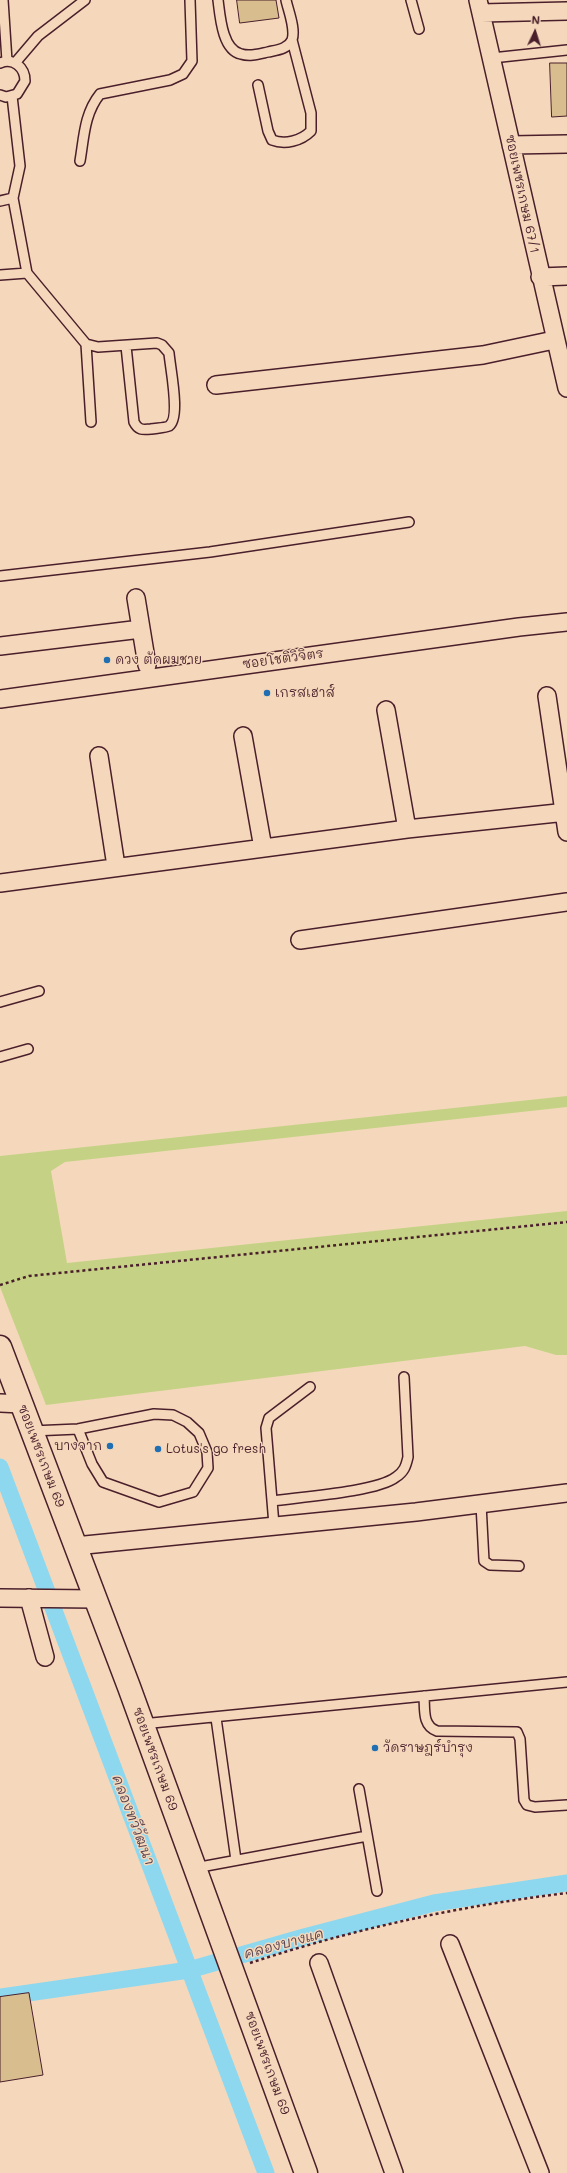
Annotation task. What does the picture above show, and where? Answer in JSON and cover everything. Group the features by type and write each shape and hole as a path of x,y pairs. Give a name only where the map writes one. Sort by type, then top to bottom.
{"main road":[{"name":"ซอยเพชรเกษม 69","path":"0,1347 9,1404 32,1431 75,1546 86,1599 142,1724 194,1868 241,1991 306,2173"}],"street":[{"path":"479,7 567,11"},
{"name":"ซอยเพชรเกษม 67/1","path":"479,7 492,58 554,340 567,388"},
{"path":"511,145 567,144"},
{"path":"540,277 567,276"},
{"path":"216,385 483,355 554,340"},
{"path":"136,598 147,665"},
{"name":"ซอยโชติวิจิตร","path":"0,699 519,627 567,622"},
{"path":"0,646 141,630"},
{"path":"547,696 567,832"},
{"path":"386,710 407,829"},
{"path":"243,736 263,848"},
{"path":"99,756 116,866"},
{"path":"0,883 116,866 407,829 565,812"},
{"path":"300,940 567,902"},
{"path":"75,1546 567,1495"},
{"path":"0,1598 86,1599"},
{"path":"31,1598 45,1657"},
{"path":"450,1944 540,2173"},
{"path":"319,1963 394,2173"}],"lane":[{"path":"3,0 7,62"},
{"path":"7,62 85,0"},
{"path":"80,161 86,120 92,104 100,94 170,80 183,74 192,61 190,0"},
{"path":"218,0 224,36 231,47 239,54 250,56 279,50 287,46 292,40"},
{"path":"258,85 268,131 272,140 281,144 304,137 311,131 311,113 292,40 293,32 286,0"},
{"path":"411,0 419,29"},
{"path":"492,58 567,50"},
{"path":"0,95 12,96 21,91 26,81 24,71 7,62"},
{"path":"12,96 20,166 12,198 27,273 86,344 91,422"},
{"path":"0,201 12,198"},
{"path":"0,275 27,273"},
{"path":"86,344 98,347 157,343 162,345 169,353 176,413 172,423 168,426 142,430 136,427 134,422 126,346"},
{"path":"0,576 210,552 409,522"},
{"path":"0,1002 39,991"},
{"path":"0,1057 28,1049"},
{"path":"272,1501 369,1488 396,1478 406,1468 408,1457 404,1377"},
{"path":"274,1525 266,1428 269,1418 310,1387"},
{"path":"32,1431 78,1430 154,1414 173,1415 188,1422 199,1433 208,1452 208,1468 193,1492 159,1502 103,1482 92,1464 78,1430"},
{"path":"481,1504 484,1561 490,1565 519,1566"},
{"path":"142,1724 216,1718 567,1682"},
{"path":"424,1696 426,1723 431,1729 437,1731 517,1732 520,1739 524,1800 527,1805 536,1807 567,1805"},
{"path":"216,1718 236,1860"},
{"path":"359,1789 377,1891"},
{"path":"194,1868 367,1836"}],"path":[{"path":"0,1285 29,1276 567,1222"},
{"path":"250,1969 248,1964 319,1941 451,1910 567,1893"}],"green space":[{"path":"567,1096 567,1107 65,1162 51,1171 67,1263 567,1211 567,1355 556,1355 525,1346 46,1405 0,1287 0,1156"}],"building":[{"path":"237,0 276,0 279,18 240,23"},
{"path":"550,63 567,63 567,116 552,117"},
{"path":"29,1993 43,2075 0,2082 0,1997"}],"waterway":[{"name":"คลองทวีวัฒนา","path":"0,1467 266,2173"},
{"name":"คลองบางแค","path":"0,1997 189,1970 304,1937 434,1903 567,1883"}],"place":[{"name":"ดวง ตัดผมชาย","path":"107,660"},
{"name":"เกรสเฮาส์","path":"267,693"},
{"name":"บางจาก","path":"110,1446"},
{"name":"Lotus's go fresh","path":"158,1449"},
{"name":"วัดราษฎร์บำรุง","path":"375,1748"}]}
